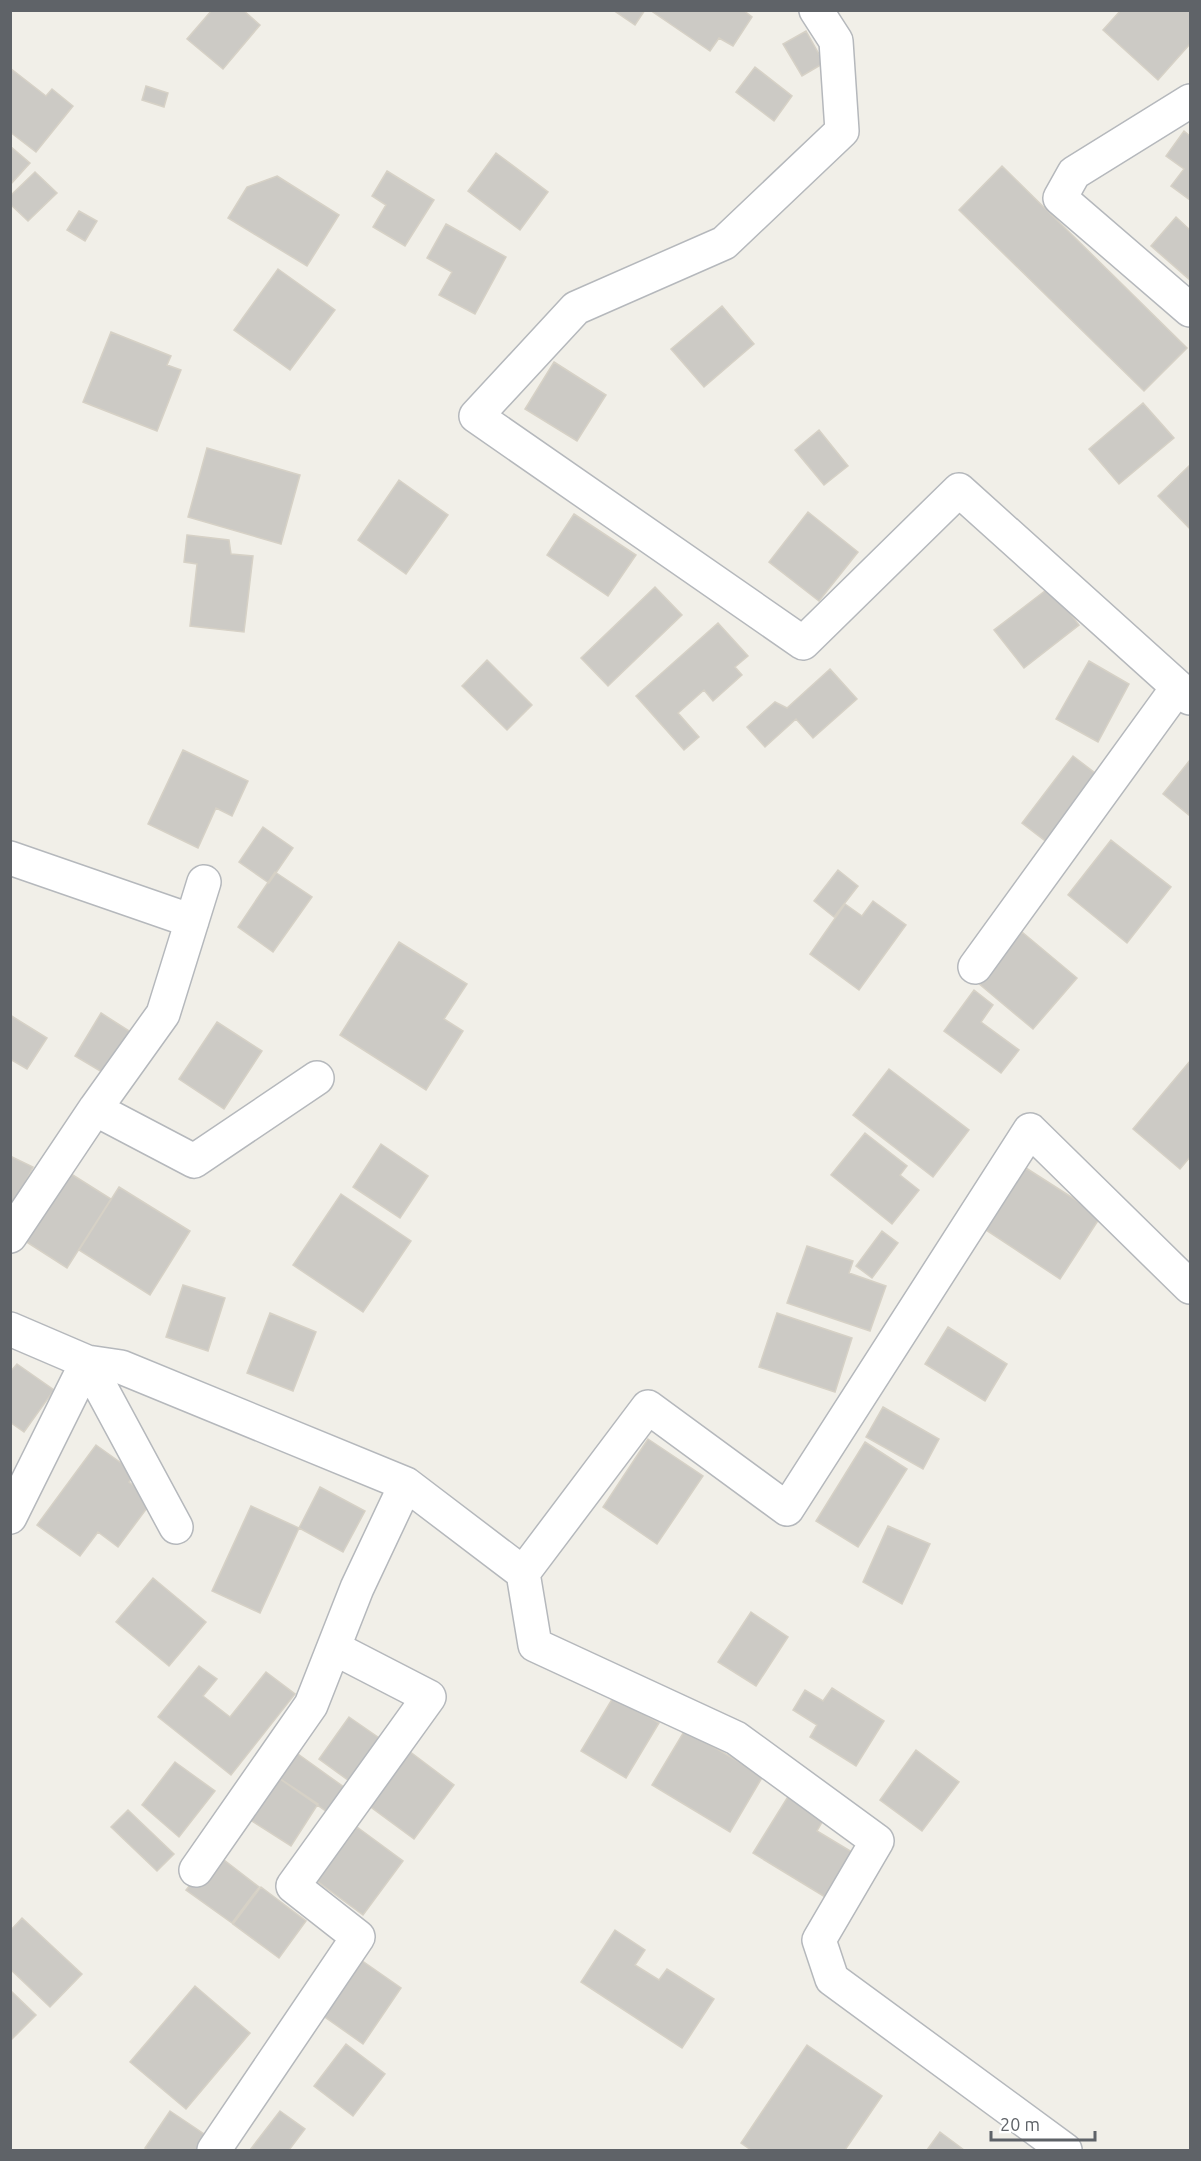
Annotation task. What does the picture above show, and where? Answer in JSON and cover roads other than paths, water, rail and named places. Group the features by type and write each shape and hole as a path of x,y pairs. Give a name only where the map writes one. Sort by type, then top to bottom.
{"street":[{"path":"816,10 836,41 842,131 724,243 576,308 476,416 803,643 959,490 1184,693 975,967"},
{"path":"1191,101 1074,173 1060,198 1191,310"},
{"path":"10,858 192,921"},
{"path":"10,1236 95,1109 163,1014 204,882"},
{"path":"95,1109 194,1161 317,1078"},
{"path":"524,1573 648,1407 787,1509 1030,1130 1191,1287"},
{"path":"10,1329 87,1362 121,1367 406,1484 524,1573 535,1645 736,1738 877,1841 819,1940 832,1979 1065,2151"},
{"path":"10,1517 87,1362"},
{"path":"87,1362 176,1527"},
{"path":"196,1870 311,1705 357,1588 406,1484"},
{"path":"214,2151 358,1937 293,1886 429,1697 334,1648"}]}
